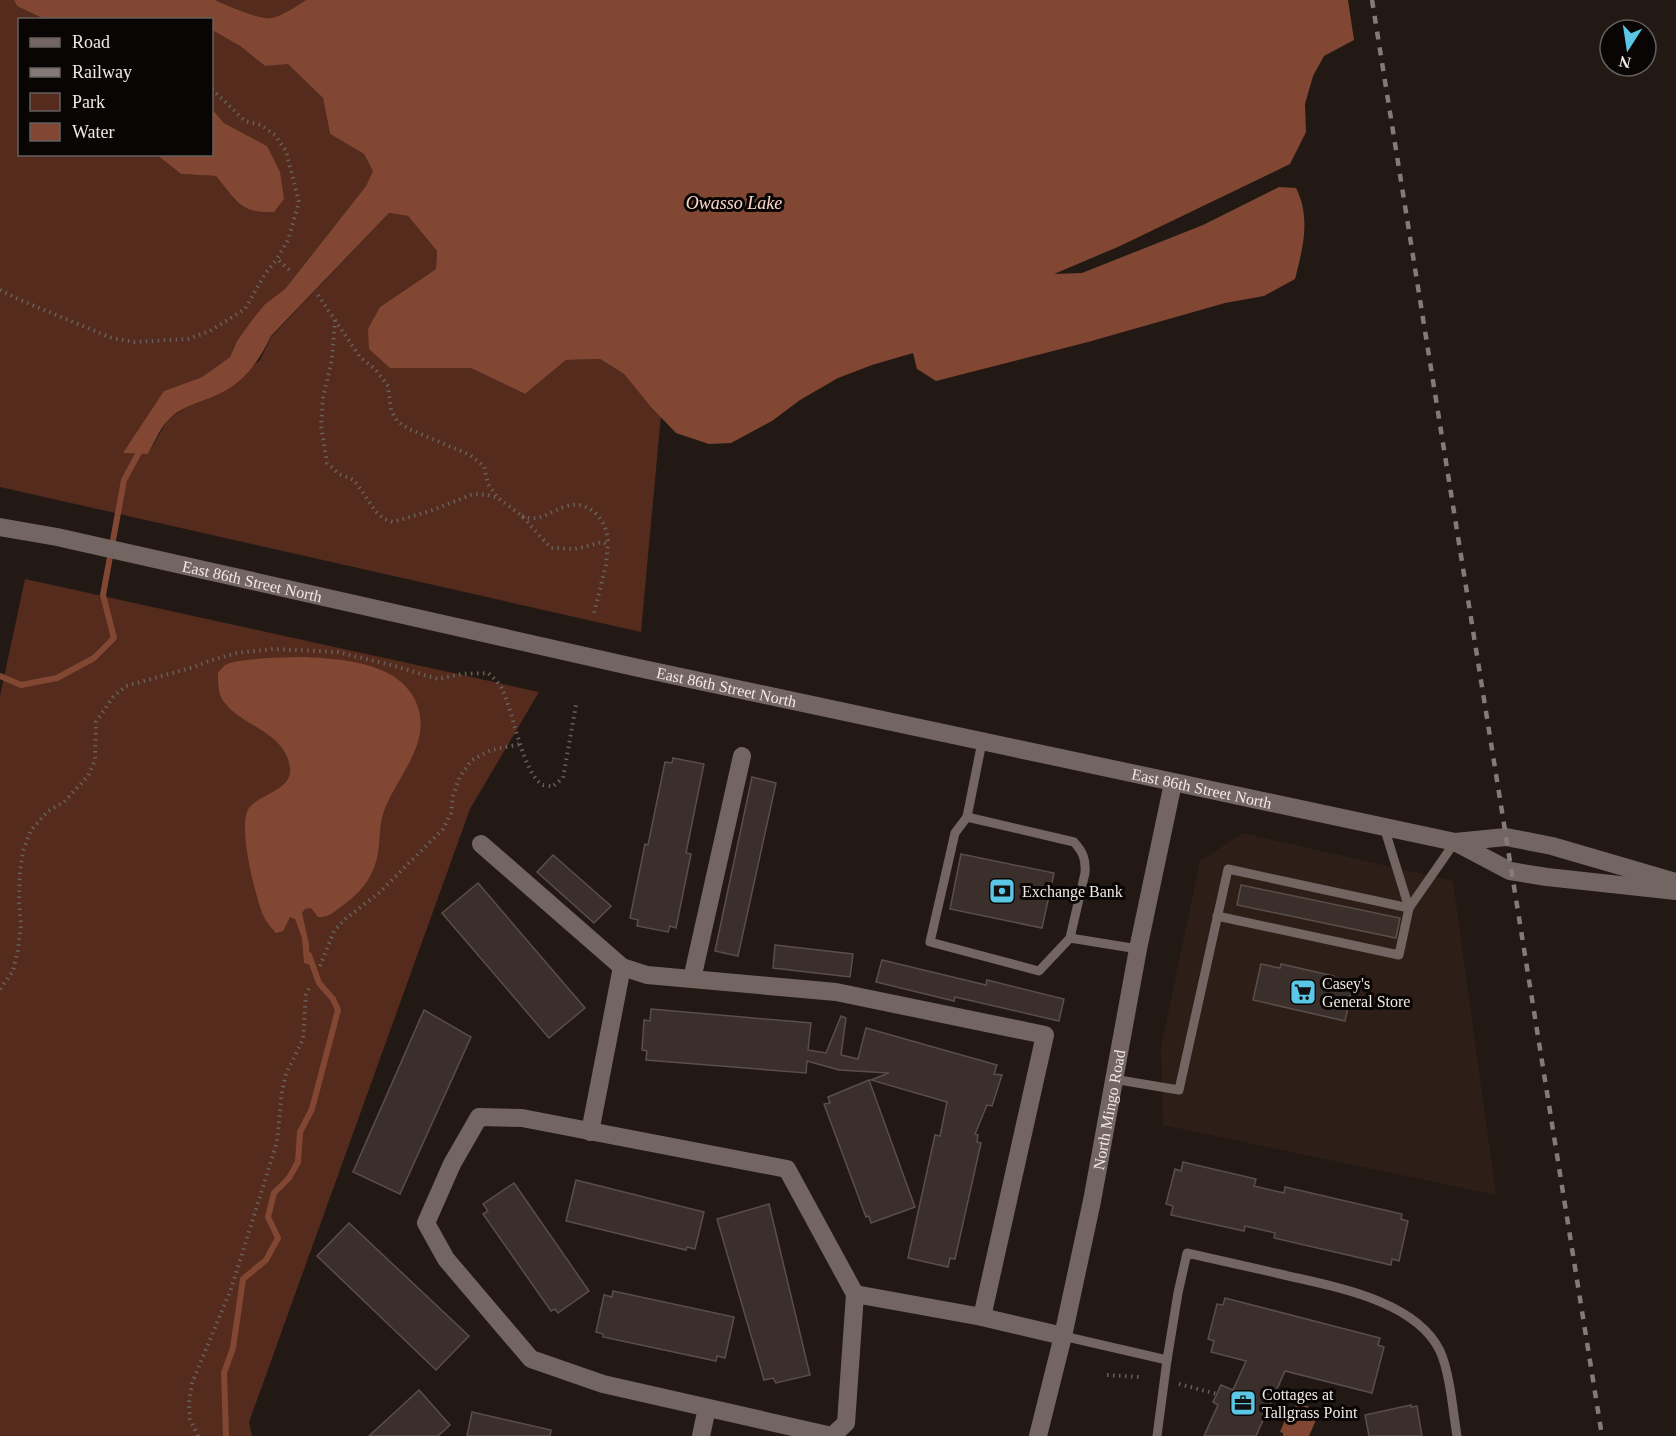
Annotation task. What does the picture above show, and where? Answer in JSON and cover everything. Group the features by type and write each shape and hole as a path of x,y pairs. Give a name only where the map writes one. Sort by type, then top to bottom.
{"street":[{"name":"East 86th Street North","path":"0,527 57,537 634,667 1455,842 1510,871 1676,891"},
{"path":"692,979 742,756"},
{"name":"North Mingo Road","path":"1038,1436 1063,1336 1092,1201 1138,949 1173,783"},
{"name":"East 86th Street North","path":"1455,842 1506,837 1552,846 1676,882"},
{"path":"481,844 622,967 647,975 836,992 1045,1035 982,1317"},
{"path":"590,1132 622,967"},
{"path":"479,1117 522,1118 787,1169 855,1294 846,1423 832,1436 603,1384 531,1359 446,1259 426,1223 452,1164 479,1117"},
{"path":"855,1294 982,1317 1063,1336"},
{"path":"701,1436 707,1408"}],"lane":[{"path":"967,817 1074,842 1082,851 1086,862 1085,873 1070,938 1039,971 930,942 955,833 967,817 982,742"},
{"path":"1384,827 1409,908"},
{"path":"1217,916 1399,955 1409,908 1455,842"},
{"path":"1113,1079 1179,1090 1228,869 1409,908"},
{"path":"1070,938 1138,949"},
{"path":"1157,1436 1167,1360 1187,1253 1344,1289 1383,1303 1411,1318 1440,1351 1457,1436"},
{"path":"1063,1336 1167,1360"}],"path":[{"path":"0,290 111,339 134,342 188,339 210,331 245,309 288,240 299,202 286,151 275,135 261,125 245,121 213,90"},
{"path":"277,259 292,272"},
{"path":"318,295 360,357 376,370 388,386 391,410 397,421 470,455 484,466 488,484 498,498 521,515 551,548 575,549 603,542 608,545"},
{"path":"335,320 332,359 323,398 321,426 327,463 339,474 354,480 376,512 384,519 393,522 433,510 473,494 498,498"},
{"path":"521,515 531,519 540,518 569,505 590,509 605,525 608,535 606,565 594,613"},
{"path":"0,989 13,971 18,950 21,924 20,871 23,851 31,830 48,811 64,802 88,776 95,760 96,722 113,697 126,686 237,653 274,649 338,652 395,666 438,680 461,674 488,673 502,689 515,720 520,744 536,778 544,785 552,787 563,778 576,705"},
{"path":"320,966 334,931 379,893 443,830 451,813 453,796 460,776 472,760 492,750 520,744"},
{"path":"198,1436 190,1419 189,1402 192,1383 231,1289 276,1142 282,1091 286,1074 303,1039 306,995 310,986"},
{"path":"1107,1375 1139,1377"},
{"path":"1179,1384 1217,1394"}],"shaded area":[{"path":"1243,833 1453,881 1496,1195 1163,1125 1161,1047 1200,861"}],"green space":[{"path":"0,0 14,0 17,6 42,18 18,18 18,156 158,156 181,174 216,176 234,198 246,208 253,211 274,212 267,146 224,123 213,110 213,31 240,46 265,66 288,63 323,98 330,134 364,154 374,172 366,186 285,289 265,304 252,320 237,341 230,357 202,377 164,391 148,454 168,419 193,403 220,393 260,360 271,337 389,213 408,216 437,251 436,269 380,307 390,368 471,368 525,394 566,360 600,359 624,374 650,406 661,415 641,632 0,487"},
{"path":"215,0 306,0 280,15 266,18 243,12"},
{"path":"25,579 539,692 470,809 249,1422 252,1436 0,1436 0,696"}],"water":[{"name":"Owasso Lake","path":"14,0 215,0 243,12 271,18 306,0 1348,0 1354,40 1324,56 1313,76 1305,104 1306,132 1290,164 1120,246 1054,274 1082,273 1203,225 1279,187 1296,188 1301,199 1304,233 1295,279 1264,296 1225,303 1088,342 936,381 917,369 913,353 838,378 800,400 772,421 731,443 709,444 676,433 624,374 600,359 566,360 525,394 471,368 390,368 369,349 368,329 380,307 436,269 437,251 408,216 389,213 271,336 244,377 228,389 187,407 170,418 148,454 123,453 164,391 202,377 230,357 237,341 252,320 265,304 285,289 366,186 373,171 364,154 330,134 323,98 288,64 265,66 240,46 213,31 213,18 42,18 17,6"},
{"path":"213,110 224,123 267,146 280,172 284,199 274,212 253,211 240,204 216,176 181,174 158,156 213,156"},
{"path":"306,657 365,664 393,676 413,696 419,711 421,726 414,753 384,811 375,865 368,880 357,894 325,917 318,917 311,908 305,909 302,913 309,944 310,965 304,963 302,938 295,919 290,917 283,931 276,933 264,918 252,877 246,844 246,817 249,808 286,782 290,769 287,756 271,737 229,708 222,699 218,686 218,672 231,663 264,658"},
{"path":"1297,1402 1320,1411 1309,1436 1283,1436 1280,1432 1287,1415 1291,1416"}],"building":[{"path":"673,758 704,764 686,853 691,854 676,928 670,926 668,932 637,926 638,920 630,918 665,762 672,763"},
{"path":"752,777 776,783 738,956 715,951"},
{"name":"Exchange Bank","path":"961,854 1054,873 1042,928 950,909"},
{"path":"553,855 611,906 594,923 537,872"},
{"path":"478,883 585,1008 549,1038 442,913"},
{"path":"1241,885 1400,918 1396,938 1237,905"},
{"path":"775,945 853,954 850,977 773,968"},
{"path":"882,960 986,985 987,980 1064,999 1059,1021 955,997 954,1001 876,982"},
{"name":"Casey's General Store","path":"1261,964 1280,968 1281,964 1334,976 1333,980 1353,984 1345,1021 1253,1000"},
{"path":"651,1009 811,1023 808,1050 826,1053 841,1016 846,1018 841,1055 858,1059 866,1028 997,1065 994,1074 1002,1075 992,1106 987,1105 975,1134 978,1135 977,1142 981,1143 955,1259 950,1258 948,1267 908,1258 935,1135 940,1136 947,1102 871,1080 889,1073 839,1070 807,1061 806,1073 646,1060 647,1051 642,1050 644,1020 650,1021"},
{"path":"424,1010 471,1037 400,1194 353,1172"},
{"path":"869,1080 915,1207 871,1223 869,1216 866,1217 824,1104 830,1103 828,1097"},
{"path":"1183,1162 1256,1179 1254,1186 1284,1193 1285,1187 1402,1214 1401,1219 1408,1221 1399,1261 1392,1259 1391,1265 1274,1238 1275,1233 1245,1226 1244,1231 1171,1215 1173,1206 1166,1204 1175,1169 1181,1171"},
{"path":"576,1180 704,1212 695,1249 687,1247 686,1250 566,1221"},
{"path":"514,1183 589,1291 558,1313 555,1309 551,1311 483,1214 488,1211 483,1204"},
{"path":"769,1204 810,1375 776,1383 773,1378 764,1380 717,1219"},
{"path":"349,1223 469,1336 436,1370 317,1256"},
{"path":"613,1291 734,1317 725,1358 717,1356 716,1361 603,1337 603,1334 596,1332 604,1295 612,1297"},
{"path":"1225,1298 1380,1338 1378,1345 1384,1347 1372,1393 1285,1371 1256,1436 1204,1436 1218,1405 1213,1402 1221,1385 1233,1390 1246,1361 1211,1352 1214,1341 1208,1339 1217,1304 1223,1305"},
{"path":"419,1390 450,1425 438,1436 369,1436"},
{"path":"1411,1405 1411,1407 1417,1406 1422,1436 1369,1436 1365,1415"},
{"path":"472,1412 551,1430 550,1436 467,1436"}],"waterway":[{"path":"0,676 21,685 57,678 94,658 114,638 103,595 124,480 142,447"},
{"path":"226,1436 224,1373 233,1348 243,1279 266,1260 278,1238 268,1217 274,1193 289,1178 298,1162 300,1132 312,1109 338,1010 333,999 319,983 309,955"}],"railway":[{"path":"1372,0 1602,1436"}],"place":[{"name":"Exchange Bank","path":"1002,891"},
{"name":"Casey's General Store","path":"1303,992"},
{"name":"Cottages at Tallgrass Point","path":"1243,1403"}]}
